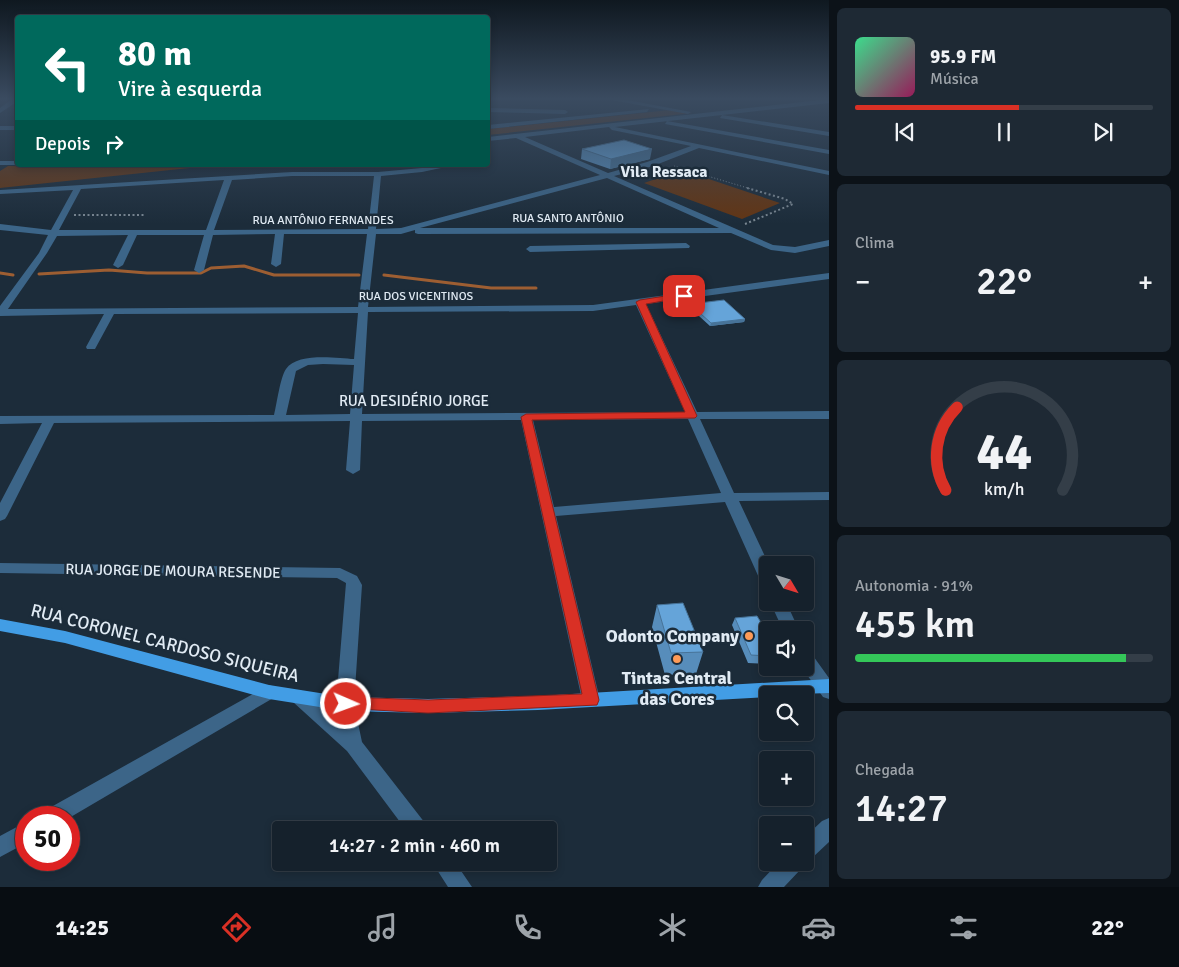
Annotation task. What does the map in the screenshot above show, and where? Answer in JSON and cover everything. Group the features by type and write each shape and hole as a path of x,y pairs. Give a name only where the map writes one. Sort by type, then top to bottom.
{"main road":[{"name":"RUA CORONEL CARDOSO SIQUEIRA","path":"0,625 65,637 269,692 346,704 428,706 827,688"}],"street":[{"path":"527,140 608,176 738,228 771,247 784,250 829,243"},
{"path":"671,140 699,146 789,155 829,152"},
{"path":"732,140 789,155 829,173"},
{"path":"789,155 799,140"},
{"name":"RUA ANTÔNIO FERNANDES","path":"0,227 54,233 401,231 658,162 699,146"},
{"path":"0,163 15,163"},
{"path":"0,192 292,174 378,174 439,167"},
{"path":"353,470 363,309 378,174"},
{"path":"199,270 209,232 229,178"},
{"path":"0,312 54,233 78,188"},
{"name":"RUA SANTO ANTÔNIO","path":"401,231 738,228"},
{"path":"608,230 614,247"},
{"path":"118,265 134,232"},
{"path":"276,264 280,232"},
{"path":"530,249 686,246"},
{"name":"RUA DOS VICENTINOS","path":"0,312 594,308 829,276"},
{"path":"640,302 759,561"},
{"path":"91,347 111,310"},
{"path":"279,419 290,370 296,365 305,362 359,362"},
{"name":"RUA DESIDÉRIO JORGE","path":"0,420 829,415"},
{"path":"526,417 591,700"},
{"path":"0,516 50,419"},
{"path":"547,512 729,498 829,496"},
{"name":"RUA JORGE DE MOURA RESENDE","path":"0,568 340,573 346,575 354,585 346,704"},
{"path":"814,670 827,688"},
{"path":"72,806 269,692"},
{"path":"299,697 353,745 411,821"},
{"path":"346,704 353,745"},
{"path":"814,842 829,828"},
{"path":"0,847 15,838"},
{"path":"449,871 461,887"},
{"path":"769,887 785,871"}],"path":[{"path":"658,162 785,199 793,204 738,228"},
{"path":"63,215 144,215"}],"shaded area":[{"path":"8,166 199,167 0,188 0,171"},
{"path":"682,170 780,203 742,219 644,183"}],"building":[{"path":"625,140 652,149 611,159 582,149"},
{"path":"724,300 745,319 711,323 690,304"},
{"path":"683,603 703,652 671,653 657,605"},
{"path":"757,616 760,621 759,655 751,655 735,618"}],"waterway":[{"path":"39,274 109,270 147,273 201,273 211,268 244,266 274,275 359,275"},
{"path":"0,273 13,275"},
{"path":"384,275 491,288 536,288"}],"place":[{"name":"Odonto Company","path":"749,636"},
{"name":"Tintas Central das Cores","path":"677,659"}],"district":[{"name":"Vila Ressaca","path":"664,172"}],"route":[{"path":"346,704 428,706 591,700 526,417 691,416 640,302 684,296"}]}
